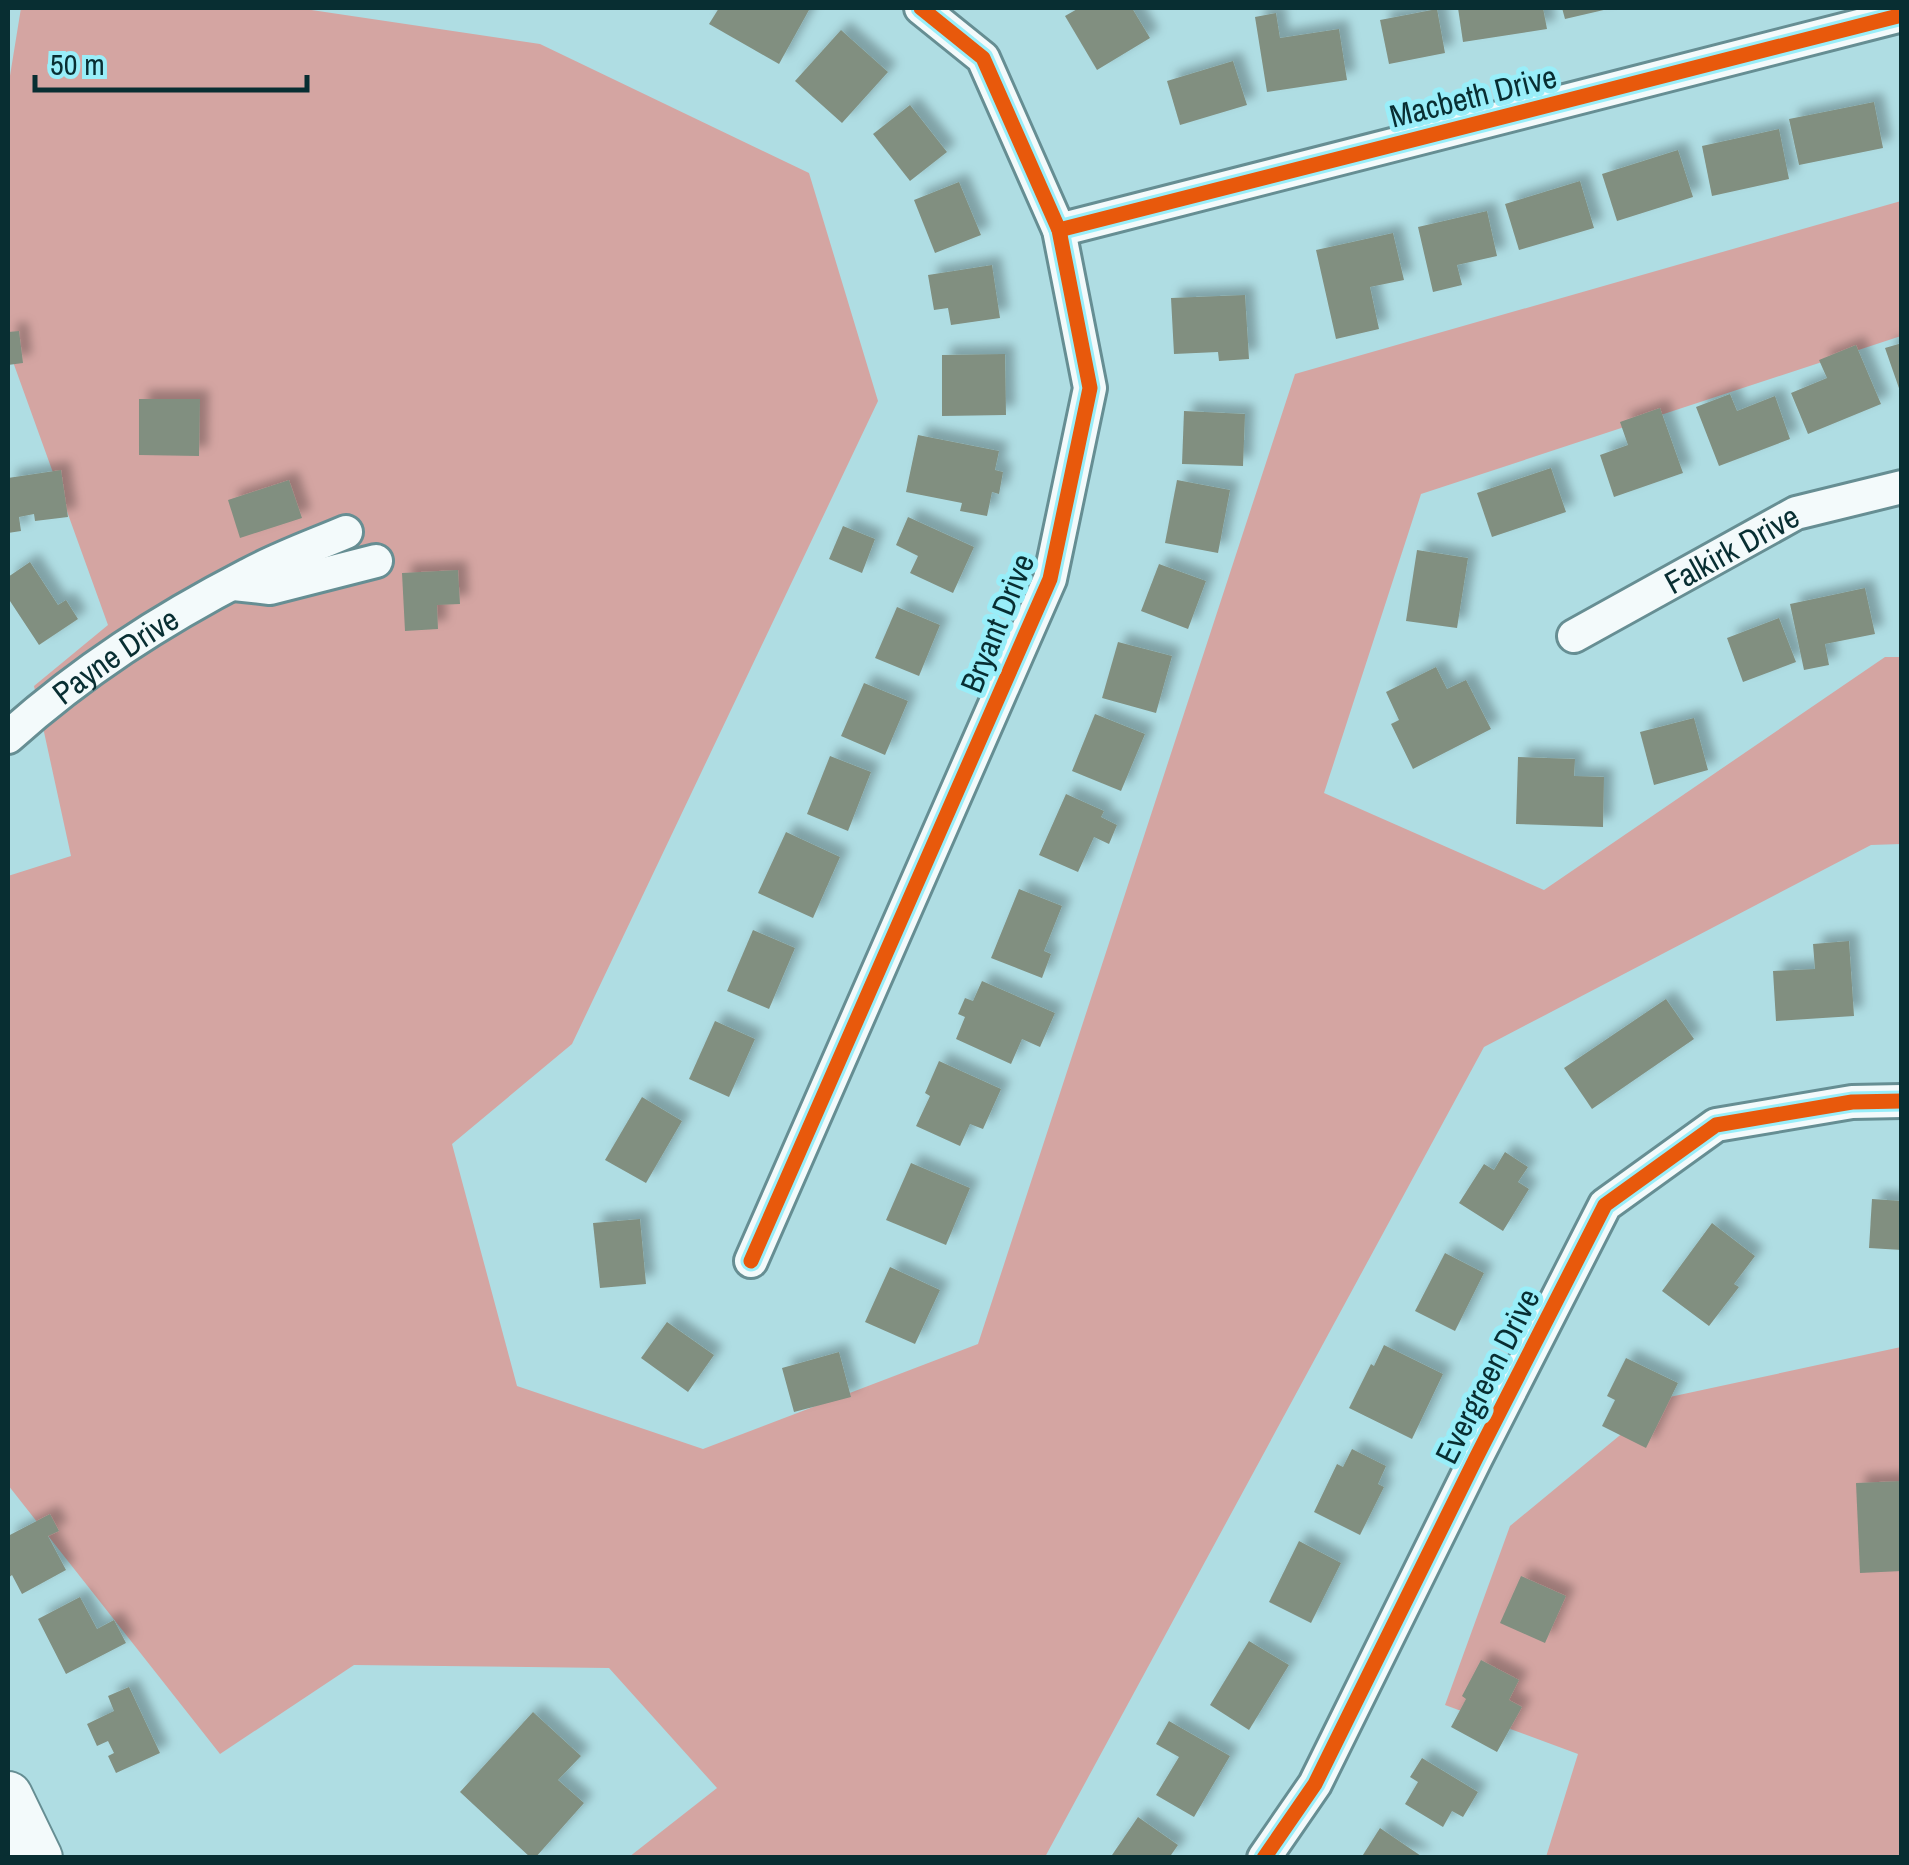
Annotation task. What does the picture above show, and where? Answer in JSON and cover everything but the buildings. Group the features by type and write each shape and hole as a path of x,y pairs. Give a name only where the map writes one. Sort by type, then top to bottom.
{"street":[{"name":"Bryant Drive","path":"751,1260 1050,578 1090,388 1059,230 984,58 921,8"},
{"name":"Macbeth Drive","path":"1059,230 1902,15"},
{"name":"Falkirk Drive","path":"1574,636 1796,513 1902,487"},
{"name":"Payne Drive","path":"8,737 55,695 112,654 232,584 346,532"},
{"path":"232,584 270,588 376,561"},
{"name":"Evergreen Drive","path":"1264,1858 1315,1784 1605,1205 1716,1125 1852,1102 1902,1100"},
{"path":"8,1796 38,1858"}],"shaded area":[{"path":"21,8 298,8 540,44 809,173 878,401 572,1044 452,1144 517,1386 703,1449 978,1344 1295,374 1901,201 1901,336 1421,494 1324,793 1544,890 1885,657 1901,657 1901,844 1871,845 1484,1047 1045,1857 629,1857 717,1788 609,1668 354,1665 220,1754 8,1485 8,876 71,856 34,686 108,625 8,348 8,88"},
{"path":"1901,1347 1901,1857 1546,1857 1578,1754 1445,1705 1510,1526 1665,1398"}],"cycle path":[{"path":"751,1261 1050,579 1090,388 1059,230 983,58 921,8"},
{"path":"1059,230 1902,15"},
{"path":"1264,1858 1315,1784 1605,1205 1716,1125 1852,1102 1902,1101"}]}
